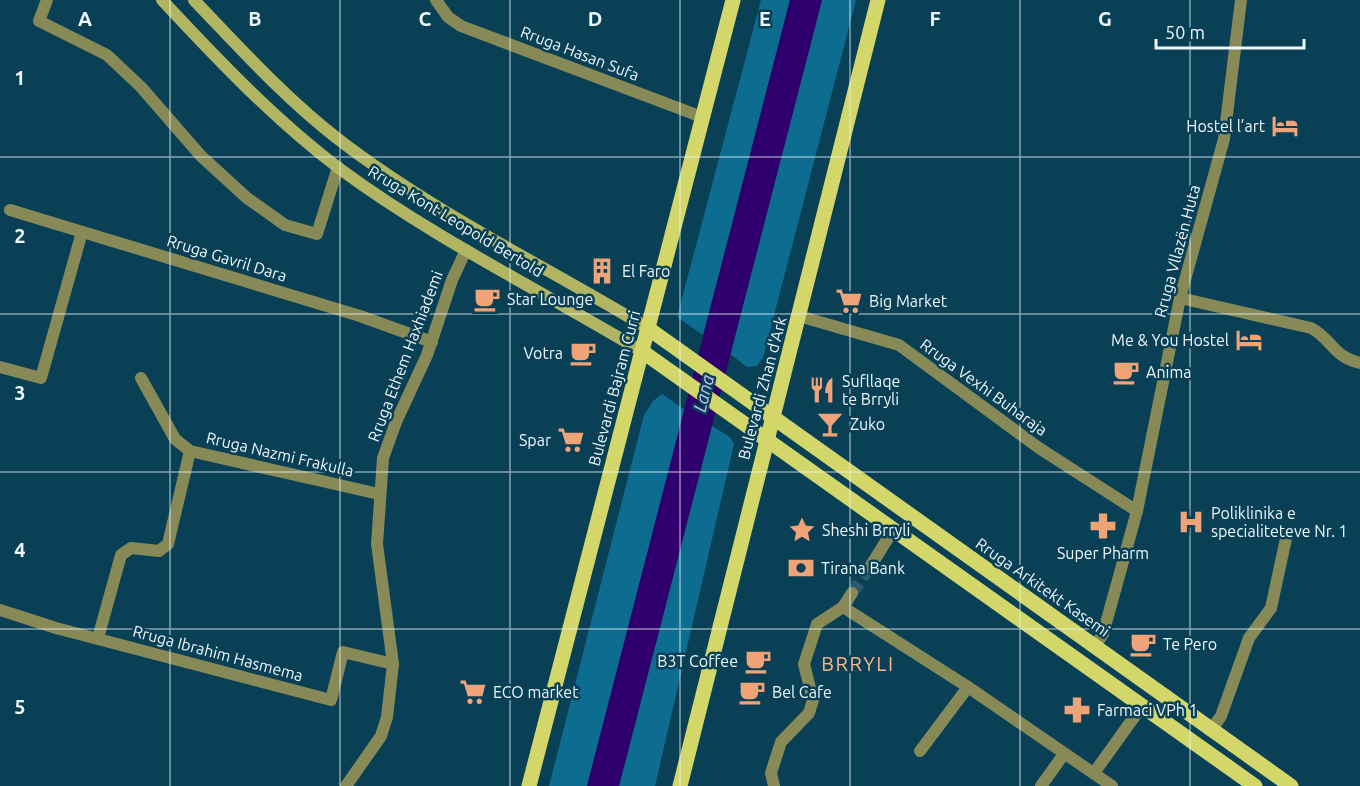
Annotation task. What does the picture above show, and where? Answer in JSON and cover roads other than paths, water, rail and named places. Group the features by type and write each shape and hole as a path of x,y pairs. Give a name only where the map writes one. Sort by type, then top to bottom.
{"main road":[{"name":"Rruga Kont Leopold Bertold","path":"162,0 283,121 338,167 392,206 643,352"},
{"name":"Rruga Kont Leopold Bertold","path":"194,0 284,93 338,138 405,186 649,329"},
{"name":"Bulevardi Bajram Curri","path":"529,786 733,0"},
{"name":"Bulevardi Zhan d'Ark","path":"680,786 878,0"},
{"name":"Rruga Arkitekt Kasemi","path":"649,329 1291,786"},
{"path":"643,352 1254,786"}],"street":[{"path":"47,0 39,21 107,55 141,87 201,156 248,198 285,225 316,234 338,167"},
{"name":"Rruga Hasan Sufa","path":"436,0 448,17 461,26 702,117"},
{"name":"Rruga Vllazën Huta","path":"1095,646 1103,634 1137,511 1180,298 1224,139 1241,0"},
{"name":"Rruga Gavril Dara","path":"10,210 360,316 432,342"},
{"path":"0,367 41,378 82,232"},
{"name":"Rruga Ethem Haxhiademi","path":"346,786 381,736 387,717 393,664 377,544 383,458 396,422 432,342 442,307 466,250"},
{"path":"1180,298 1311,328 1325,338 1334,352 1360,363"},
{"name":"Rruga Vexhi Buharaja","path":"799,316 899,345 1039,448 1137,511"},
{"name":"Rruga Nazmi Frakulla","path":"141,378 175,439 190,451 379,494"},
{"path":"98,638 121,555 131,548 159,551 168,544 190,451"},
{"path":"870,567 893,530"},
{"path":"1212,729 1221,716 1250,638 1271,608 1287,534"},
{"path":"774,786 771,773 781,742 809,713 813,700 804,664 817,624 843,607 852,593"},
{"path":"843,607 968,687 1112,786"},
{"name":"Rruga Ibrahim Hasmema","path":"0,610 331,700 343,652 393,664"},
{"path":"920,751 968,687"},
{"path":"1094,773 1142,706"},
{"path":"1041,786 1064,754"}],"water":[{"name":"Lana","path":"790,0 822,0 619,786 587,786"}],"tunnel":[{"path":"852,593 870,567"}],"place":[{"name":"Hostel l’art","path":"1285,126"},
{"name":"El Faro","path":"602,271"},
{"name":"Star Lounge","path":"487,299"},
{"name":"Big Market","path":"849,301"},
{"name":"Me & You Hostel","path":"1249,340"},
{"name":"Votra","path":"583,353"},
{"name":"Anima","path":"1126,372"},
{"name":"Sufllaqe te Brryli","path":"822,390"},
{"name":"Zuko","path":"830,424"},
{"name":"Spar","path":"571,440"},
{"name":"Poliklinika e specialiteteve Nr. 1","path":"1191,522"},
{"name":"Super Pharm","path":"1103,526"},
{"name":"Sheshi Brryli","path":"802,530"},
{"name":"Tirana Bank","path":"801,568"},
{"name":"Te Pero","path":"1143,644"},
{"name":"B3T Coffee","path":"758,661"},
{"name":"ECO market","path":"473,692"},
{"name":"Bel Cafe","path":"752,692"},
{"name":"Farmaci VPh 1","path":"1077,710"}],"district":[{"name":"BRRYLI","path":"858,663"}]}
